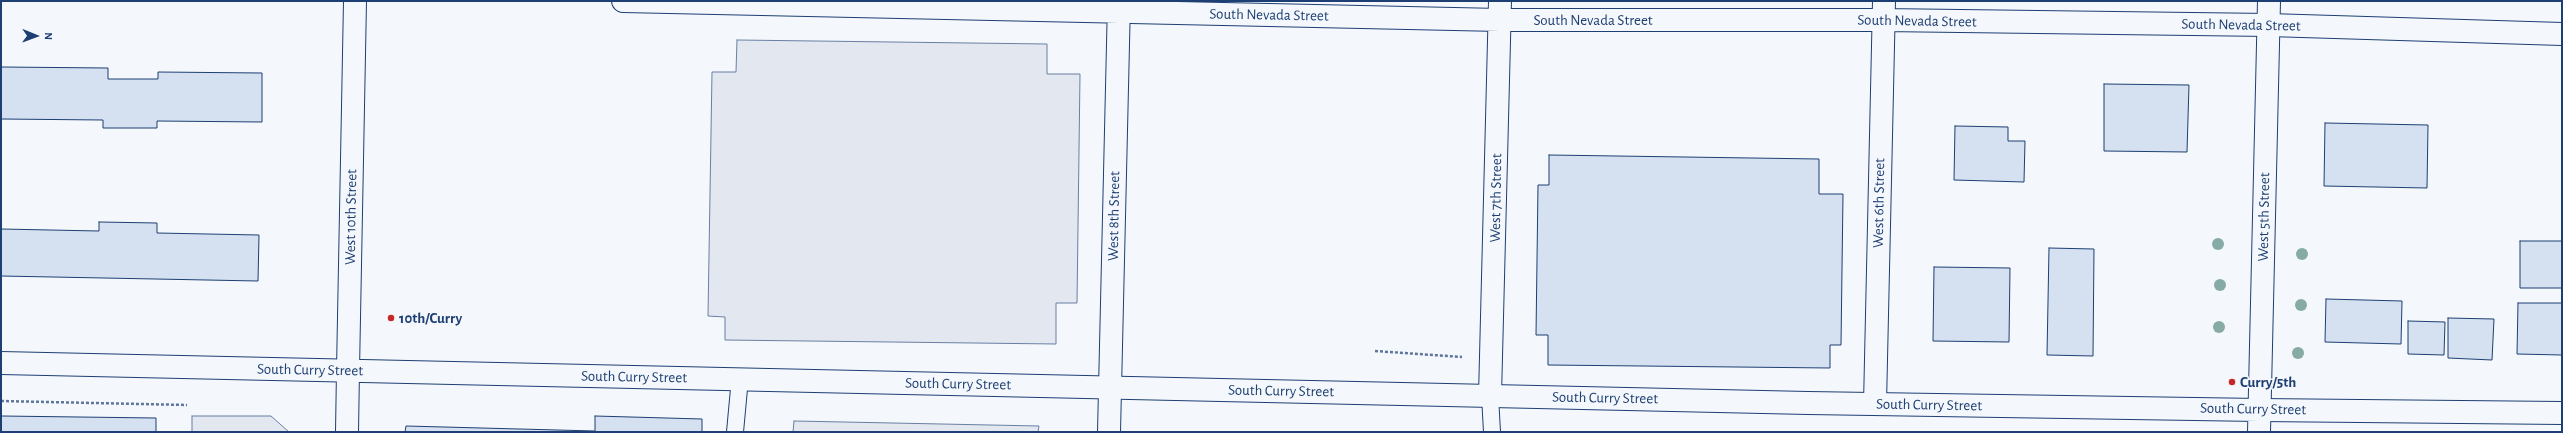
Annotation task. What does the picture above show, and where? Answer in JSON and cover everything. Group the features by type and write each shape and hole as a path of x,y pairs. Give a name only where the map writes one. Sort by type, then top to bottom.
{"street":[{"name":"West 10th Street","path":"347,432 355,1"},
{"name":"South Nevada Street","path":"623,1 1500,10 1884,11 2562,34"},
{"name":"West 5th Street","path":"2259,432 2269,1"},
{"name":"West 8th Street","path":"1109,432 1118,6"},
{"name":"West 7th Street","path":"1490,396 1500,10"},
{"name":"West 6th Street","path":"1875,404 1884,11"},
{"name":"South Curry Street","path":"1,363 1875,404 2562,413"}],"lane":[{"path":"734,432 740,378"},
{"path":"1490,396 1492,432"}],"path":[{"path":"1375,352 1462,357"},
{"path":"1,400 187,405"}],"shaded area":[{"path":"737,40 1047,44 1047,74 1080,74 1077,303 1056,303 1056,344 725,340 725,317 708,316 712,72 736,72"},
{"path":"192,416 271,416 289,432 192,432"},
{"path":"794,421 1039,426 1038,432 793,432"}],"building":[{"path":"1,67 108,68 108,79 158,79 158,72 262,73 262,122 157,121 157,128 103,128 103,120 1,119"},
{"path":"2104,84 2189,85 2187,152 2104,151"},
{"path":"2325,123 2428,125 2427,188 2324,186"},
{"path":"1955,126 2008,127 2008,141 2025,141 2024,182 1954,180"},
{"path":"1549,155 1819,159 1819,194 1843,194 1841,345 1830,345 1830,368 1548,365 1548,335 1536,335 1538,185 1549,185"},
{"path":"99,222 157,223 157,233 259,235 258,281 1,276 1,229 99,231"},
{"path":"2520,241 2562,241 2562,288 2520,288"},
{"path":"2049,248 2094,249 2093,356 2047,355"},
{"path":"1934,267 2010,268 2009,342 1933,341"},
{"path":"2326,299 2402,301 2401,344 2325,342"},
{"path":"2518,303 2562,303 2562,355 2517,354"},
{"path":"2448,318 2494,319 2492,360 2448,358"},
{"path":"2408,321 2445,322 2444,355 2408,354"},
{"path":"1,416 156,418 156,432 1,432"},
{"path":"595,416 702,419 702,432 405,432 406,426 595,431"}],"place":[{"name":"10th/Curry","path":"391,318"},
{"name":"Curry/5th","path":"2232,382"}]}
